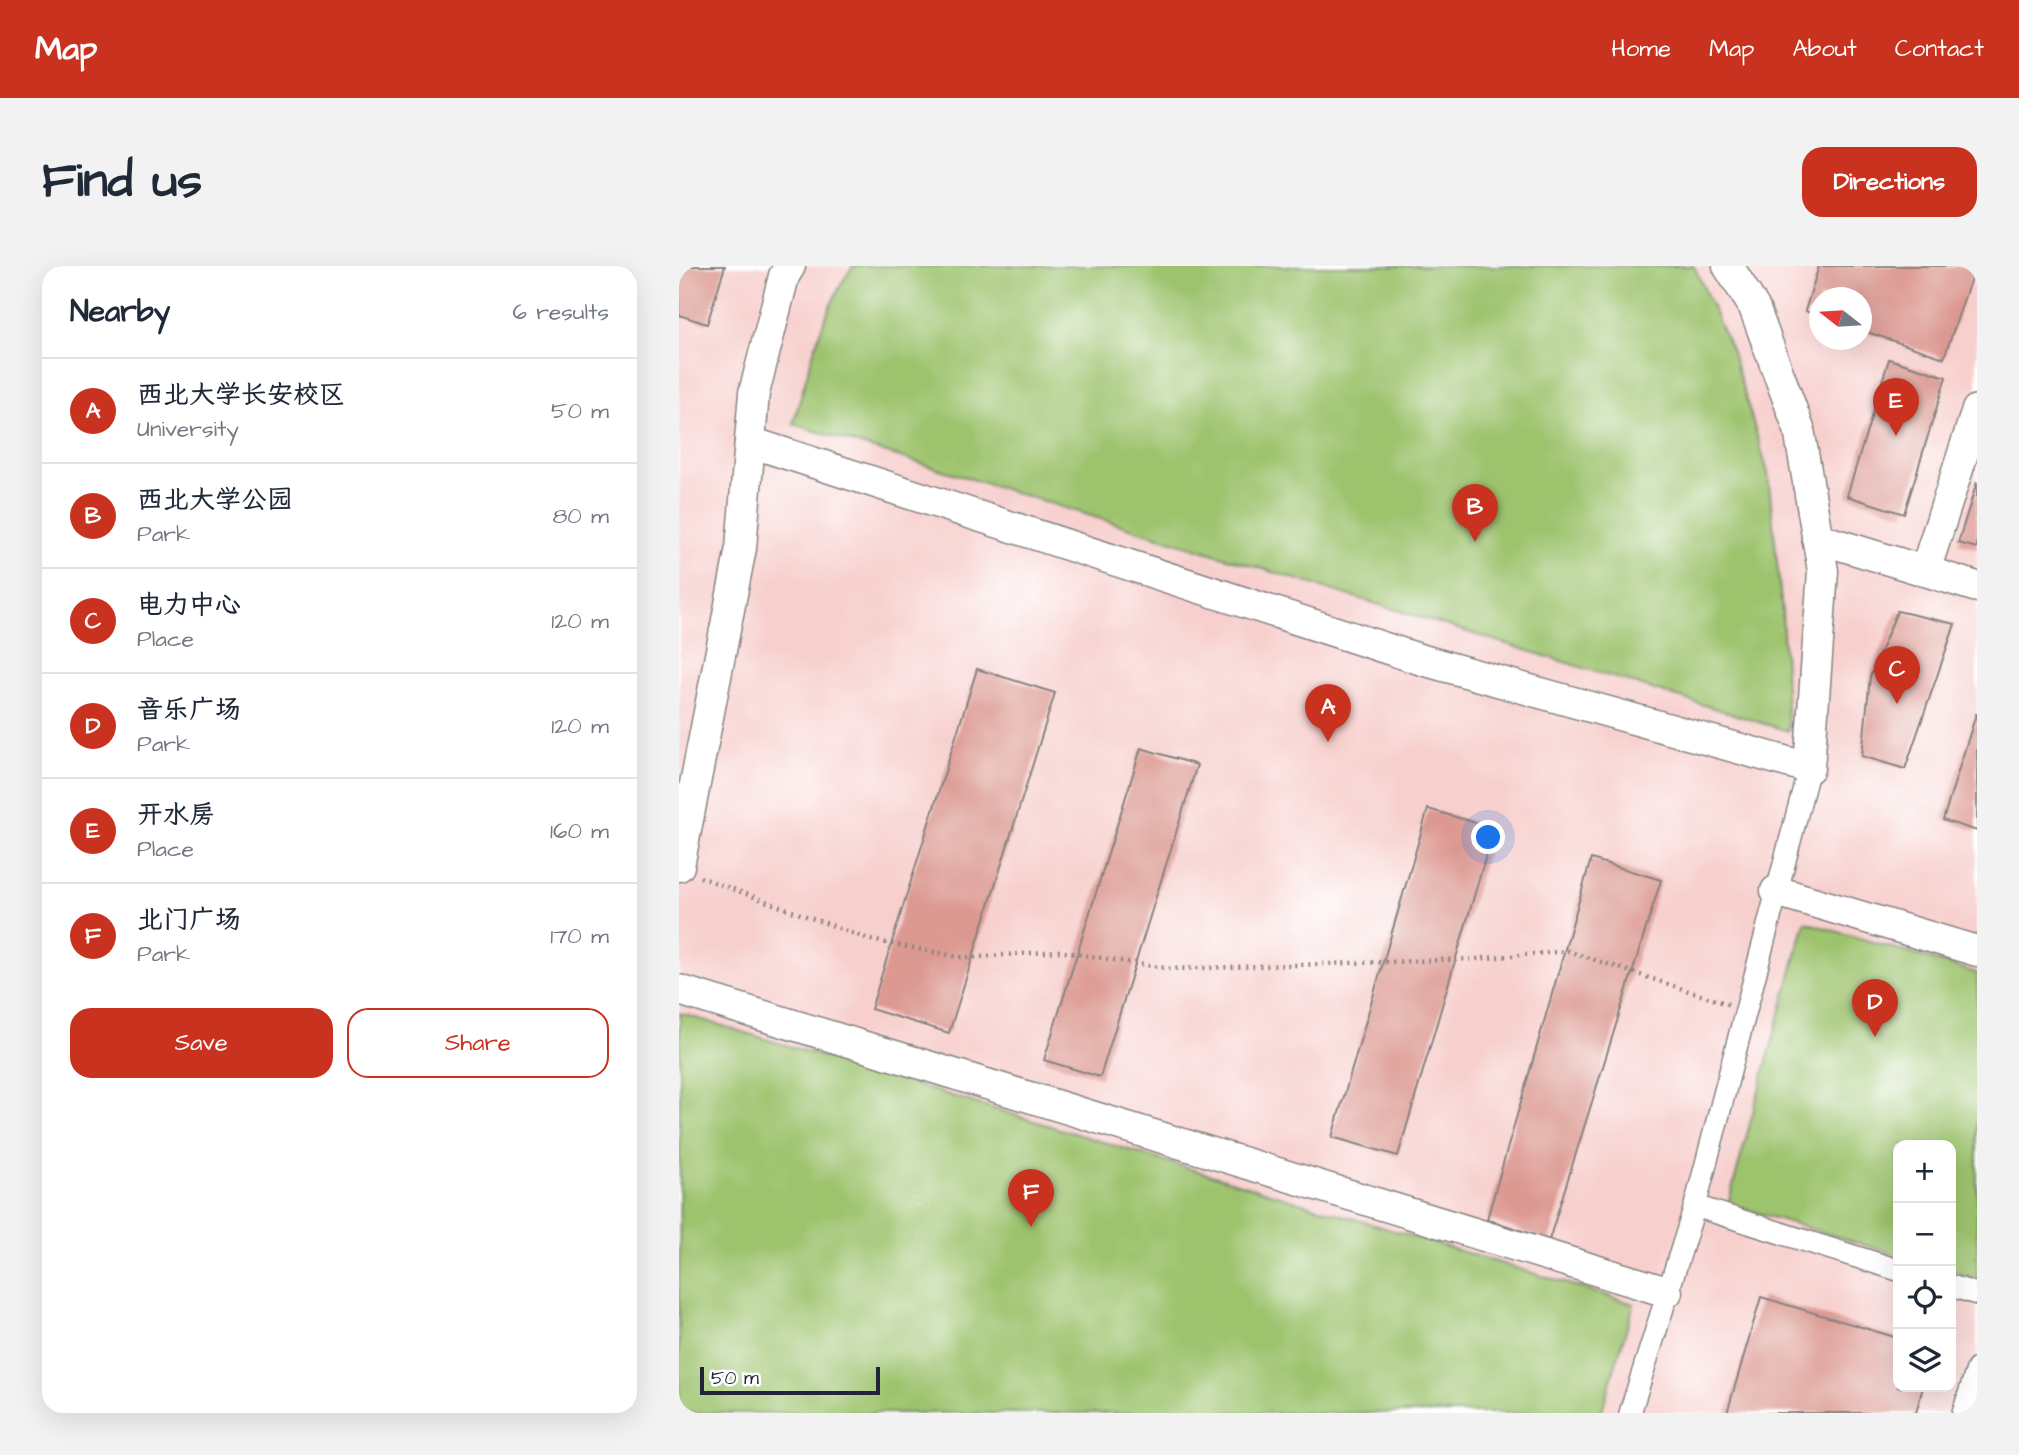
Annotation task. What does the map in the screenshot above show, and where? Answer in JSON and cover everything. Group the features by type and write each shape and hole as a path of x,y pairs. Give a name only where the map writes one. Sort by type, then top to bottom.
{"street":[{"path":"685,870 741,548 754,393 784,276 790,266"},
{"path":"1630,1413 1695,1206 1809,768 1822,570 1817,538 1799,429 1755,307 1728,266"},
{"path":"1925,571 1977,410"},
{"path":"750,442 1419,659 1809,768"},
{"path":"1817,538 1977,587"},
{"path":"1776,891 1977,951"},
{"path":"679,990 1667,1292"},
{"path":"1695,1206 1893,1268"},
{"path":"1956,1288 1977,1294"},
{"path":"1963,1413 1977,1369"}],"path":[{"path":"685,870 871,940 965,958 1058,951 1171,969 1475,959 1568,951 1633,970 1745,1010"}],"shaded area":[{"path":"679,266 1977,266 1977,1413 679,1413"}],"green space":[{"path":"853,266 1694,266 1732,352 1768,473 1782,612 1788,731 793,424 824,322"},
{"path":"1805,922 1977,973 1977,1279 1956,1273 1956,1140 1893,1140 1893,1254 1728,1204"},
{"path":"680,1013 1634,1304 1601,1413 679,1413"}],"building":[{"path":"679,266 725,266 707,324 679,315"},
{"path":"1819,266 1975,266 1944,358 1872,334 1872,287 1812,287"},
{"path":"1889,359 1946,377 1904,514 1847,496"},
{"path":"1977,482 1977,548 1958,543"},
{"path":"1897,611 1955,624 1905,769 1862,756 1870,677"},
{"path":"977,669 1055,693 949,1033 871,1009"},
{"path":"1977,714 1977,831 1943,820"},
{"path":"1141,748 1197,765 1100,1077 1044,1060"},
{"path":"1428,809 1494,828 1398,1156 1332,1137"},
{"path":"1591,859 1661,880 1549,1240 1487,1219"},
{"path":"1761,1297 1893,1337 1893,1392 1922,1392 1916,1413 1727,1413"}],"place":[{"name":"开水房","path":"1896,436"},
{"name":"西北大学公园","path":"1475,542"},
{"name":"电力中心","path":"1897,704"},
{"name":"西北大学长安校区","path":"1328,742"},
{"name":"音乐广场","path":"1875,1037"},
{"name":"北门广场","path":"1031,1227"}]}
